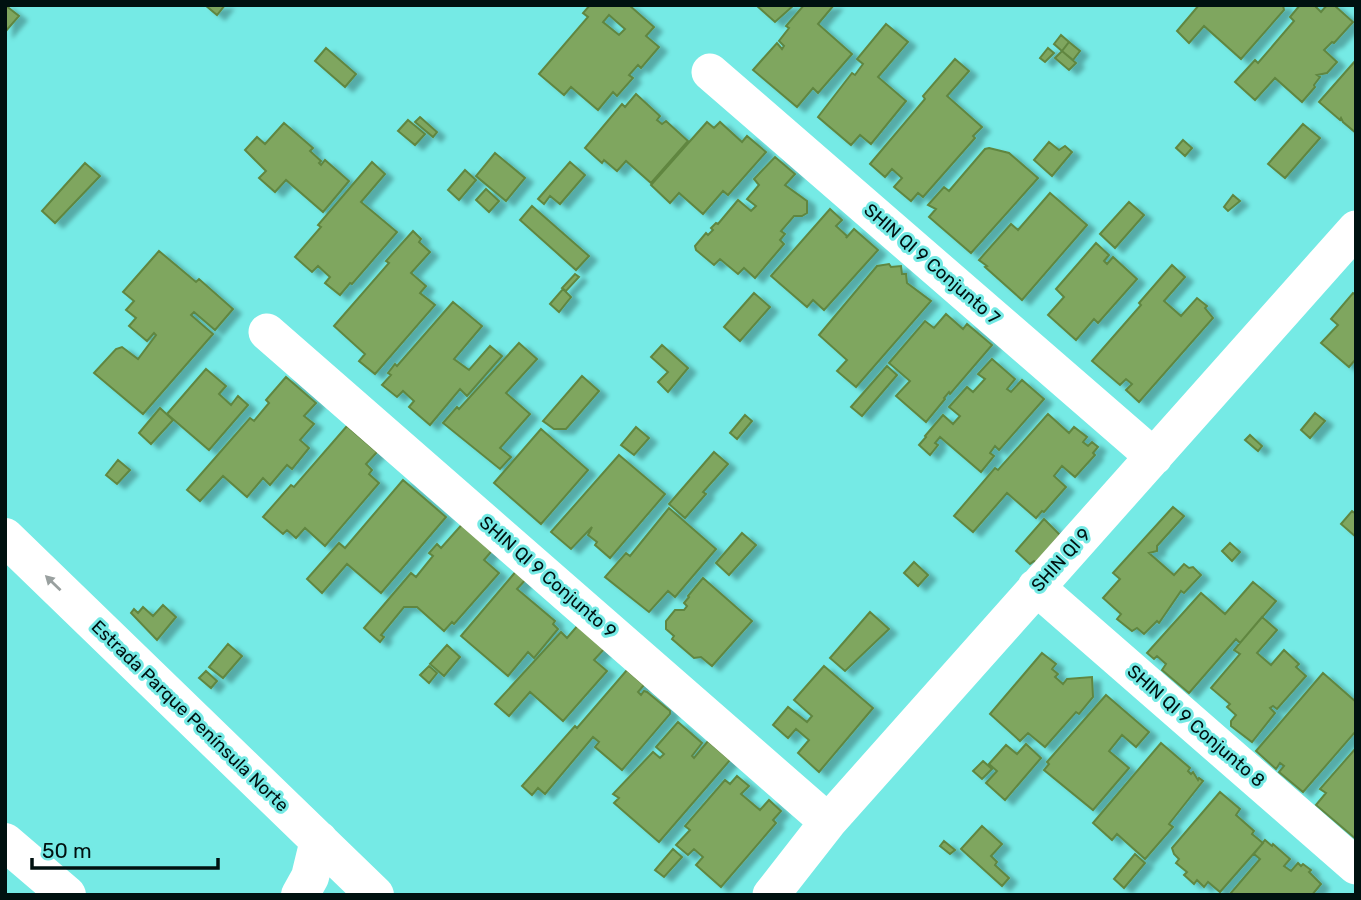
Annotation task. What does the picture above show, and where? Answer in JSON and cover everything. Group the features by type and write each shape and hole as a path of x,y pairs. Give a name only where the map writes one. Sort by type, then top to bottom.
{"main road":[{"name":"Estrada Parque Península Norte","path":"5,537 375,895"},
{"path":"300,895 310,877 319,840"},
{"path":"12,856 67,895"}],"street":[{"name":"SHIN QI 9 Conjunto 7","path":"710,72 1154,457"},
{"name":"SHIN QI 9","path":"771,895 828,822 1356,229"},
{"name":"SHIN QI 9 Conjunto 9","path":"267,332 828,822"},
{"name":"SHIN QI 9 Conjunto 8","path":"1036,587 1356,866"}],"building":[{"path":"5,5 19,16 5,32"},
{"path":"205,5 225,5 217,15"},
{"path":"590,5 629,5 654,27 646,36 659,47 641,68 638,65 629,75 633,78 617,96 613,92 598,110 571,87 564,95 539,74 588,17 583,13","holes":["609,15 625,29 619,35 603,22"]},
{"path":"756,5 794,5 775,22"},
{"path":"804,5 834,5 818,24 852,54 818,93 813,88 797,107 753,70 777,43 782,49 784,46 779,41 789,28 786,26"},
{"path":"1199,5 1283,5 1284,10 1241,59 1204,26 1189,43 1177,31"},
{"path":"1300,5 1314,5 1321,12 1327,5 1334,5 1353,22 1324,50 1337,62 1327,73 1317,75 1320,77 1315,87 1302,102 1275,78 1255,100 1235,82 1255,60 1258,63 1294,21 1290,17"},
{"path":"886,24 908,42 878,77 906,101 871,144 860,135 851,145 818,117 852,73 855,75 863,64 857,59"},
{"path":"1061,35 1069,42 1062,51 1054,44"},
{"path":"1069,42 1080,51 1073,60 1062,51"},
{"path":"326,48 356,74 345,87 315,61"},
{"path":"1048,48 1054,53 1045,62 1040,58"},
{"path":"1062,51 1076,63 1069,70 1055,58"},
{"path":"955,59 969,71 947,96 982,127 923,197 918,193 911,201 894,187 902,178 892,169 885,177 870,164"},
{"path":"1356,60 1356,133 1319,102"},
{"path":"636,94 660,116 657,120 662,124 666,121 688,141 651,183 626,161 617,171 604,160 602,163 585,148 622,104 625,107"},
{"path":"420,117 437,132 433,137 415,122"},
{"path":"408,120 425,134 415,145 398,131"},
{"path":"707,122 714,128 720,122 742,142 747,136 766,152 728,195 723,191 703,214 679,193 670,203 651,185"},
{"path":"284,123 313,148 310,151 321,161 321,165 325,160 349,181 323,212 286,180 275,192 259,178 266,171 245,150 257,137 265,144"},
{"path":"1303,124 1320,138 1285,178 1268,164"},
{"path":"1183,140 1192,148 1185,156 1176,148"},
{"path":"1049,142 1059,150 1065,146 1072,152 1052,176 1034,160"},
{"path":"985,149 1009,153 1038,178 971,253 929,217 936,209 928,205 944,187 949,191"},
{"path":"495,153 525,178 506,201 476,176"},
{"path":"775,157 795,174 785,185 807,201 807,213 794,216 781,231 785,234 780,240 784,244 755,278 744,268 738,274 720,259 714,265 696,250 695,246 706,233 708,235 713,230 711,228 718,224 738,200 751,211 756,206 747,199 759,185 754,179"},
{"path":"372,162 385,174 361,202 397,232 340,295 325,283 330,277 318,266 312,272 295,257 321,227 318,225"},
{"path":"570,162 585,175 560,204 550,196 544,204 538,199"},
{"path":"85,163 100,176 55,223 42,211"},
{"path":"465,170 476,180 459,200 448,190"},
{"path":"486,189 499,201 489,212 476,200"},
{"path":"1050,193 1087,225 1022,300 979,260 1011,224 1018,230"},
{"path":"1233,195 1240,201 1228,211 1224,207"},
{"path":"1129,202 1144,215 1115,248 1100,234"},
{"path":"532,206 589,256 576,270 520,220"},
{"path":"830,209 842,220 836,226 846,238 854,229 878,250 824,310 813,300 807,307 771,276"},
{"path":"413,231 421,239 419,242 430,252 411,273 426,286 420,293 435,305 375,374 359,361 365,354 334,326"},
{"path":"1096,243 1109,255 1104,261 1107,264 1113,257 1137,279 1098,323 1094,319 1076,340 1048,315 1064,297 1056,289"},
{"path":"159,251 196,282 199,279 233,309 215,330 194,312 191,315 213,334 143,414 94,373 116,349 122,347 138,359 156,335 154,333 147,341 129,326 136,318 126,310 134,301 123,292"},
{"path":"889,264 891,267 901,266 907,283 931,301 856,387 837,371 847,360 819,335 877,266"},
{"path":"1172,265 1185,277 1164,301 1181,316 1197,298 1207,306 1205,308 1213,318 1139,402 1126,390 1132,384 1126,379 1120,385 1092,361"},
{"path":"575,274 579,277 566,291 562,288"},
{"path":"563,289 571,297 559,312 550,304"},
{"path":"754,293 770,307 740,341 724,327"},
{"path":"1353,293 1356,295 1356,359 1349,367 1321,343 1338,325 1331,319"},
{"path":"453,302 482,326 454,359 469,370 490,346 502,356 467,396 460,389 430,425 409,407 414,401 403,391 397,397 382,385 391,375 388,373 395,364 397,366"},
{"path":"946,314 963,329 967,324 992,345 926,422 896,396 910,381 889,363 925,321 934,328"},
{"path":"519,343 537,359 506,393 530,414 500,448 511,457 500,469 443,423"},
{"path":"662,345 688,368 668,392 658,382 668,372 651,357"},
{"path":"992,359 1015,379 1007,389 1011,392 1022,380 1044,399 999,450 995,446 990,453 994,456 981,472 940,437 935,443 938,445 930,455 919,445 943,415 953,424 960,416 949,407 967,387 973,392 985,379 978,374"},
{"path":"887,366 897,375 862,416 851,407"},
{"path":"206,369 226,386 219,394 231,405 238,396 248,405 209,450 167,414"},
{"path":"582,376 599,391 566,429 554,429 543,421"},
{"path":"286,377 316,403 304,416 314,424 300,440 309,448 292,469 287,465 270,485 263,478 247,497 223,476 200,501 187,490 250,418 254,421 269,403 266,400"},
{"path":"160,408 173,420 151,444 139,433"},
{"path":"1315,413 1325,421 1310,438 1301,430"},
{"path":"1048,414 1069,433 1074,427 1087,437 1083,442 1088,446 1092,442 1098,447 1093,453 1095,455 1075,477 1062,466 1054,476 1066,487 1036,518 1007,493 973,532 954,516 995,468 998,470"},
{"path":"745,415 752,421 737,439 730,433"},
{"path":"347,426 377,452 366,464 372,470 369,474 379,483 325,546 305,528 296,538 287,530 283,534 263,517 291,485 294,487"},
{"path":"636,427 649,438 634,455 621,445"},
{"path":"541,429 588,470 541,524 494,483"},
{"path":"1250,435 1262,446 1258,451 1245,440"},
{"path":"714,452 728,464 703,492 706,494 685,518 669,504"},
{"path":"619,455 665,494 610,558 588,535 592,527 571,549 551,532"},
{"path":"118,460 130,470 117,484 106,475"},
{"path":"403,480 446,517 381,593 347,564 322,593 307,579 339,543 345,548"},
{"path":"1173,507 1184,516 1157,546 1157,551 1149,553 1174,575 1184,564 1189,568 1193,567 1201,575 1184,593 1181,591 1159,623 1157,621 1144,634 1137,628 1132,631 1117,619 1121,614 1103,598 1120,579 1113,573"},
{"path":"669,508 716,549 675,597 668,591 649,612 605,577 626,553 630,556"},
{"path":"1352,511 1356,514 1356,537 1341,524"},
{"path":"1044,519 1060,535 1036,563 1034,561 1030,564 1016,551"},
{"path":"466,520 496,546 484,560 499,573 454,624 452,622 444,631 417,607 404,607 381,635 384,637 380,642 364,628 411,573 416,577 433,556 429,553 437,544 441,548"},
{"path":"742,533 756,545 729,575 716,563"},
{"path":"1230,543 1240,552 1232,561 1222,551"},
{"path":"914,562 928,575 918,586 904,573"},
{"path":"518,569 528,577 517,589 555,621 553,624 558,629 534,658 528,652 508,676 461,636"},
{"path":"703,578 752,621 712,666 701,657 694,658 672,639 674,636 666,629 666,621 675,610 684,610 688,596"},
{"path":"1253,582 1276,601 1240,643 1236,639 1189,693 1162,670 1166,664 1157,656 1154,659 1147,653 1201,593 1225,614"},
{"path":"163,605 176,617 157,640 131,613 134,609 138,613 143,607 153,616"},
{"path":"870,612 889,629 845,671 830,658"},
{"path":"1262,617 1277,630 1257,653 1271,665 1284,650 1299,664 1296,667 1306,676 1277,709 1273,706 1270,708 1275,713 1252,742 1231,726 1236,715 1227,707 1230,704 1211,688 1240,654 1234,650"},
{"path":"579,624 606,647 594,660 607,671 563,721 530,692 509,716 495,704 561,632 567,638"},
{"path":"228,644 242,656 223,678 209,667"},
{"path":"447,645 460,657 444,676 430,664"},
{"path":"1042,653 1056,664 1052,669 1058,674 1055,677 1063,684 1067,679 1092,677 1093,697 1045,747 1028,733 1020,741 990,714"},
{"path":"429,666 437,673 429,683 420,675"},
{"path":"824,666 873,708 819,772 798,753 809,740 796,729 788,738 773,725 788,707 807,722 812,716 794,700"},
{"path":"627,670 644,685 638,692 641,695 644,691 647,692 670,711 670,714 622,770 595,747 599,742 593,737 545,794 538,788 532,795 522,786"},
{"path":"206,671 217,681 211,688 199,678"},
{"path":"1323,673 1356,702 1356,731 1303,792 1279,772 1284,766 1280,763 1276,769 1256,751"},
{"path":"1106,695 1149,732 1136,747 1122,735 1109,751 1129,768 1093,810 1044,770 1049,764 1047,762"},
{"path":"678,722 702,743 692,756 694,758 708,741 730,760 659,842 614,803 619,798 613,794 653,752 660,758 664,754 656,747"},
{"path":"1161,743 1190,768 1188,771 1191,774 1193,772 1198,780 1199,778 1203,781 1169,824 1173,827 1145,859 1117,834 1112,840 1093,823"},
{"path":"1026,744 1041,758 1005,800 986,783 997,771 989,764 1006,745 1017,754"},
{"path":"1356,748 1356,839 1316,805 1326,793 1320,789"},
{"path":"983,761 992,769 982,779 973,771"},
{"path":"737,776 749,786 741,794 760,810 769,800 781,811 773,820 776,823 721,887 696,865 703,857 694,849 688,855 676,845 690,830 685,826 725,780 730,784"},
{"path":"1220,792 1240,809 1236,815 1263,843 1220,892 1208,882 1204,887 1197,880 1194,884 1184,875 1187,872 1176,863 1179,859 1172,848"},
{"path":"982,826 1002,844 991,856 997,862 995,865 1009,878 1002,886 961,849"},
{"path":"1265,840 1290,859 1284,866 1291,871 1298,863 1311,870 1309,872 1321,884 1312,895 1230,894 1260,859 1254,854"},
{"path":"944,841 955,850 950,854 940,846"},
{"path":"673,849 682,857 664,877 655,870"},
{"path":"1135,854 1145,863 1124,888 1114,879"}]}
